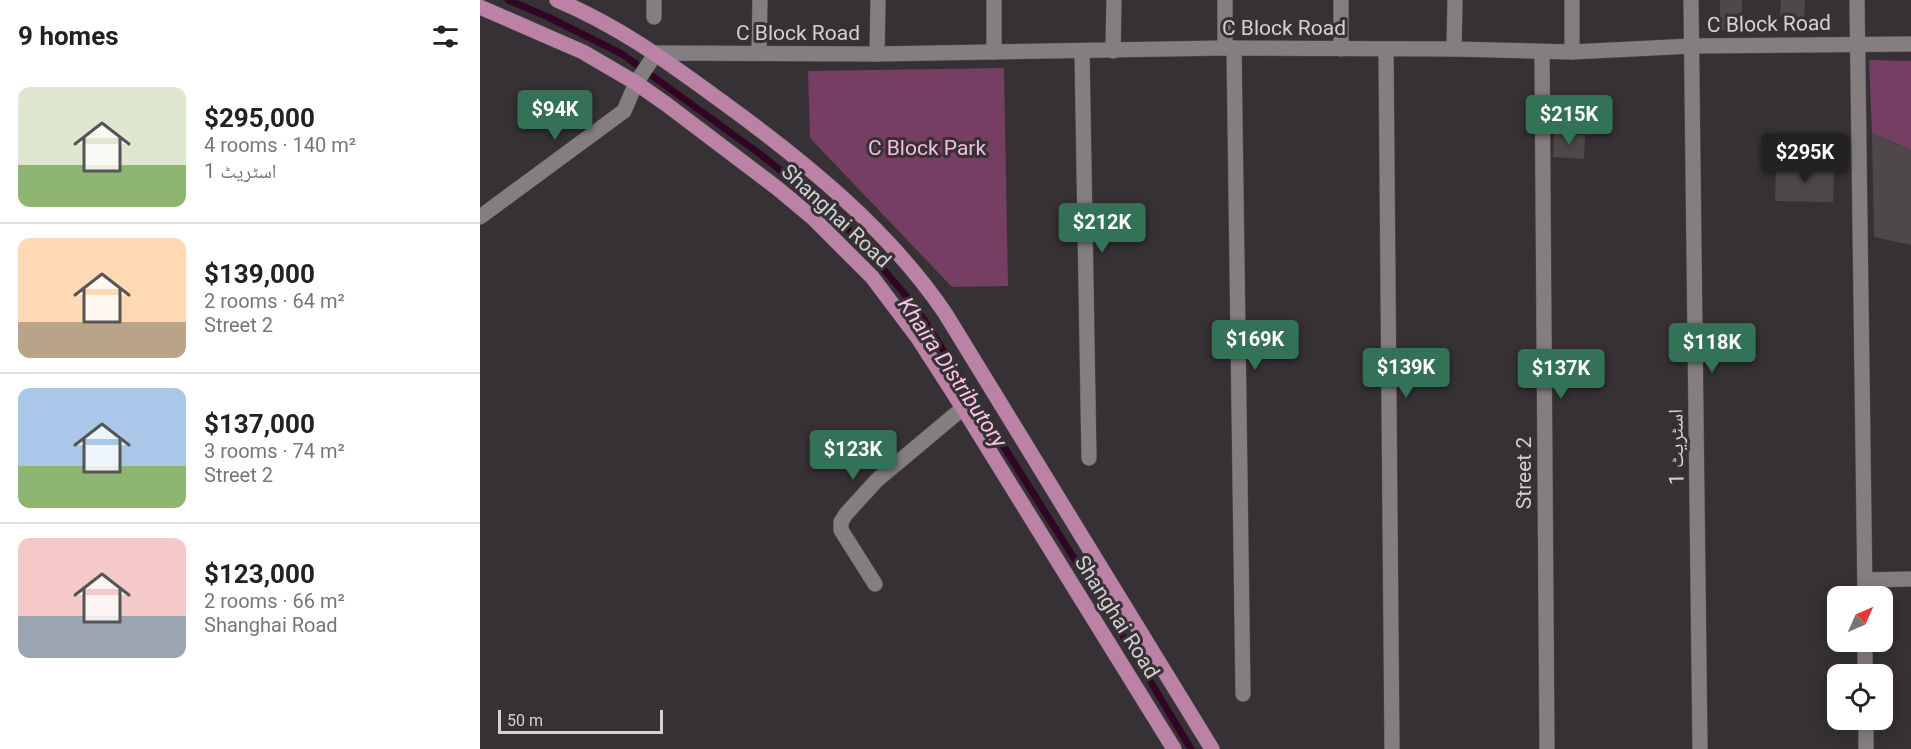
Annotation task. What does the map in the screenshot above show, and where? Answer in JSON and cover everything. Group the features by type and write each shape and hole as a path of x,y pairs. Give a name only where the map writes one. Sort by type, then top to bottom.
{"main road":[{"name":"Shanghai Road","path":"557,0 592,16 753,124 856,212 916,273 951,322 1212,749"},
{"name":"Shanghai Road","path":"480,7 584,52 638,79 666,104 777,188 846,249 893,302 918,338 1174,749"}],"street":[{"path":"654,0 654,17"},
{"path":"759,53 760,0"},
{"path":"878,0 878,54"},
{"path":"994,0 994,52"},
{"path":"1113,51 1114,0"},
{"path":"1225,0 1229,48 1243,694"},
{"path":"1341,0 1341,49"},
{"path":"1454,49 1455,0"},
{"path":"1572,0 1572,52"},
{"name":"اسٹریٹ 1","path":"1691,0 1700,749"},
{"path":"1857,0 1865,586"},
{"name":"C Block Road","path":"653,57 759,53 878,54 1229,48 1572,52 1692,46 1911,44"},
{"path":"1386,50 1392,749"},
{"path":"1082,51 1089,458"},
{"name":"Street 2","path":"1542,52 1547,749"},
{"path":"480,217 624,111 638,79 653,57"},
{"path":"875,584 841,530 841,522 877,480 963,408"},
{"path":"1865,580 1911,579"},
{"path":"1866,730 1866,749"}],"green space":[{"path":"1869,60 1911,61 1911,150 1872,133"},
{"name":"C Block Park","path":"1004,68 1008,286 952,287 810,138 808,71"}],"building":[{"path":"1720,0 1742,0 1742,30 1720,30"},
{"path":"1781,0 1805,0 1804,19 1780,17"},
{"path":"1554,133 1585,135 1584,159 1553,157"},
{"path":"1872,133 1911,150 1911,245 1874,237"},
{"path":"1776,167 1834,168 1833,202 1775,201"}],"waterway":[{"name":"Khaira Distributory","path":"508,0 622,54 760,154 811,195 857,238 913,304 930,329 1131,649 1191,749"}]}
